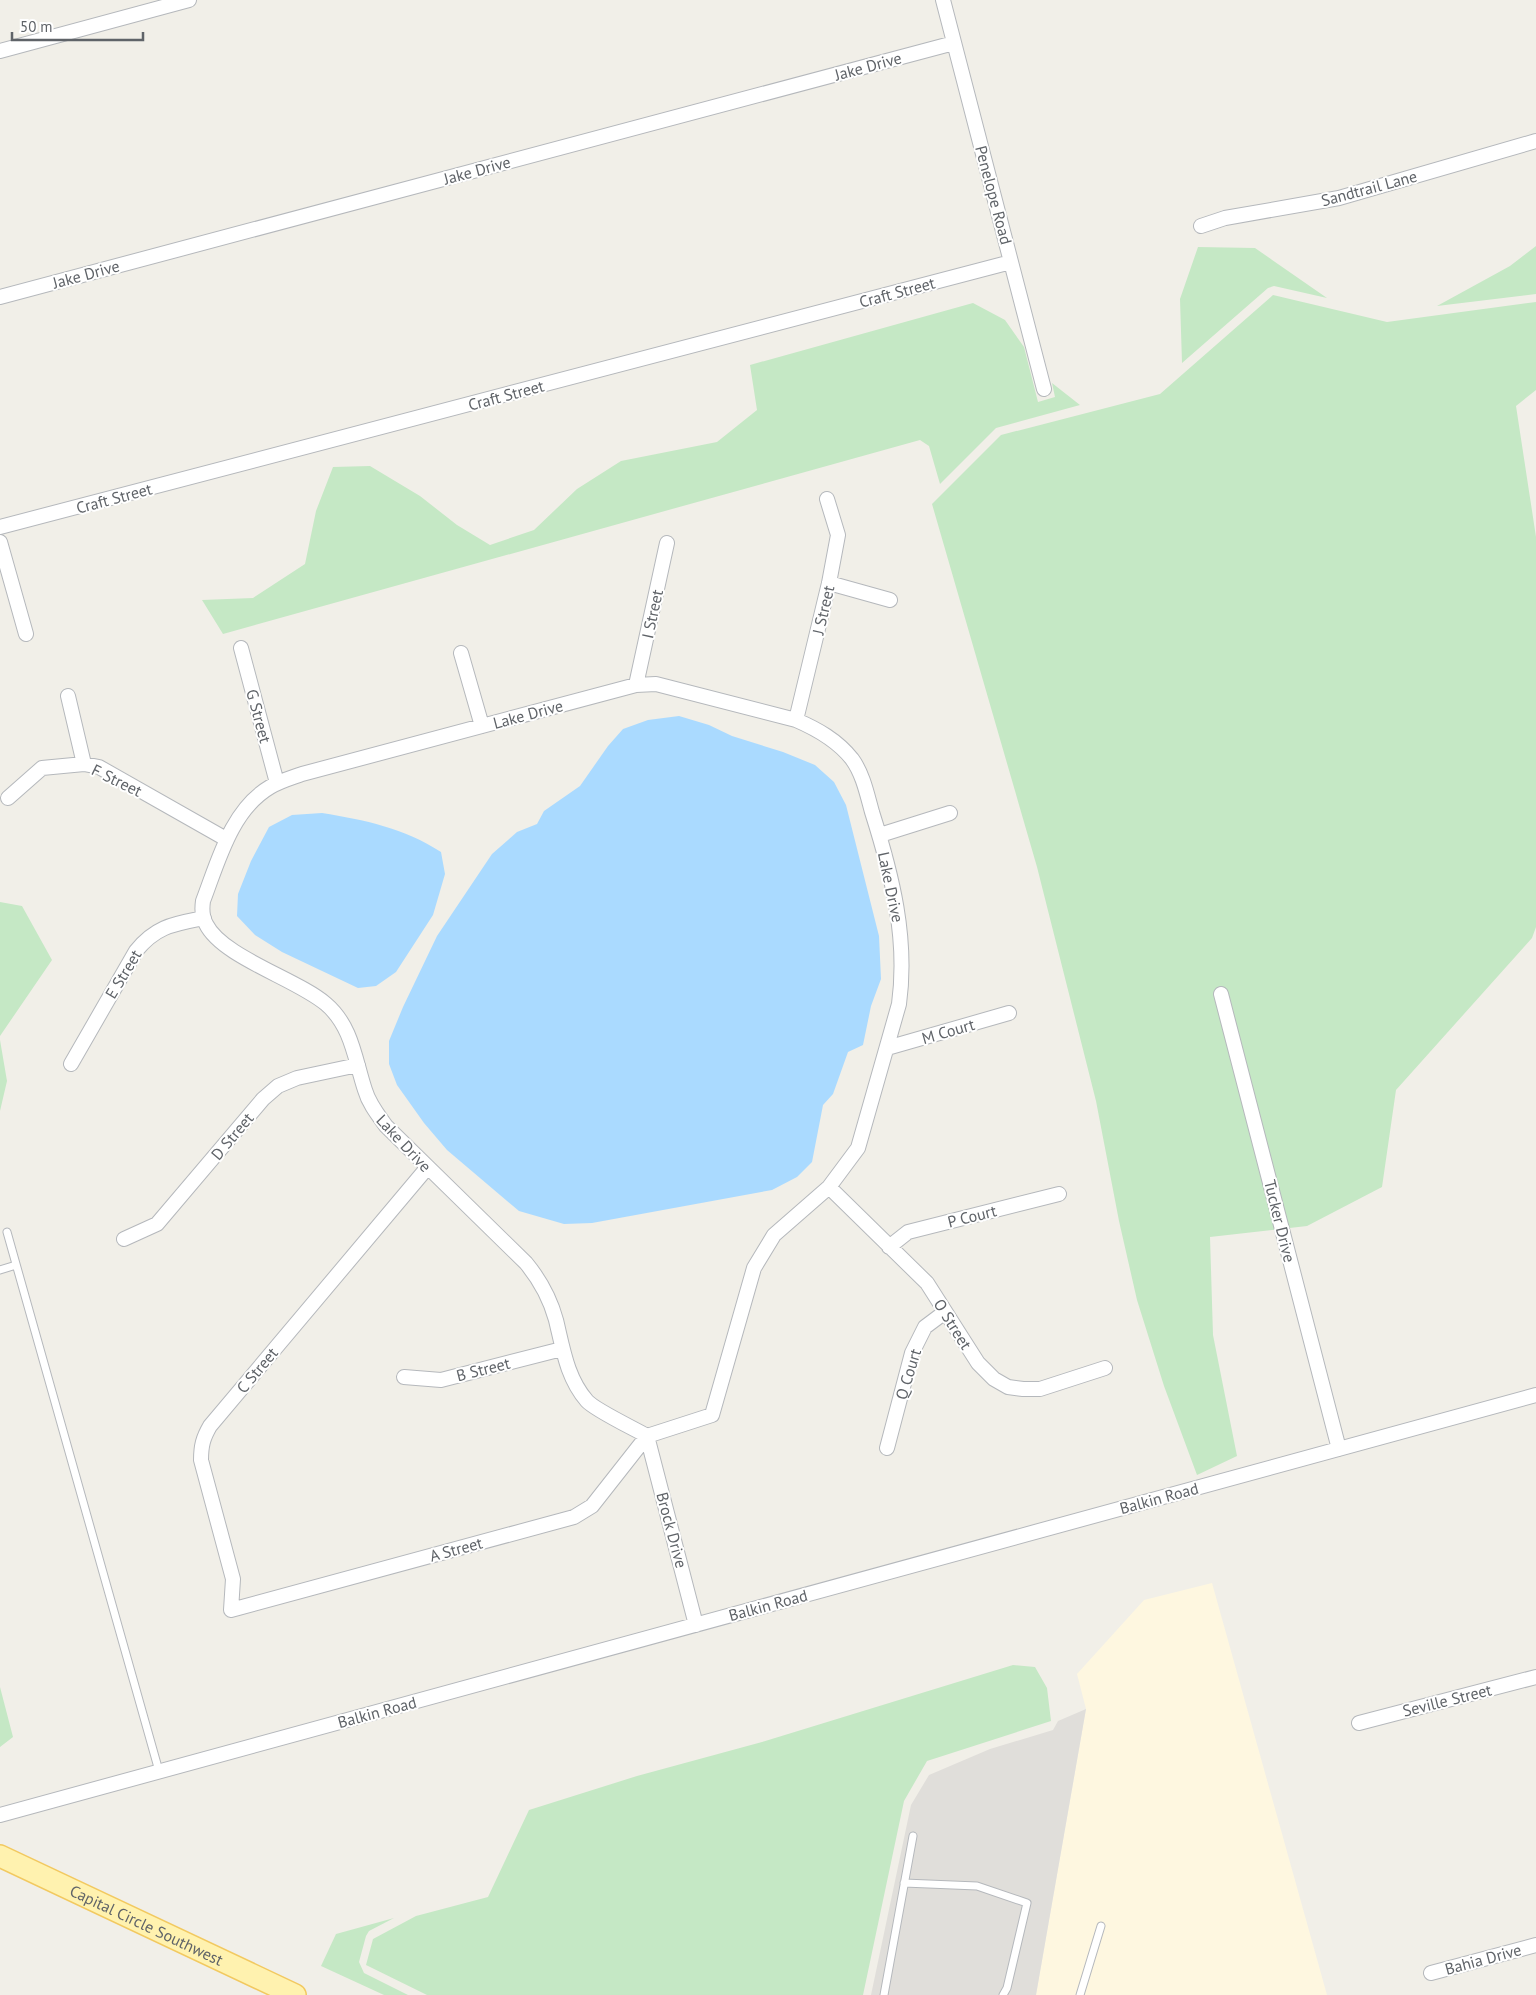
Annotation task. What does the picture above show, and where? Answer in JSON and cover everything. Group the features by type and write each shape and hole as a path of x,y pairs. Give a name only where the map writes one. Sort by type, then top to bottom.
{"main road":[{"name":"Capital Circle Southwest","path":"0,1856 295,1995"}],"street":[{"path":"0,51 189,0"},
{"name":"Penelope Road","path":"943,0 1044,390"},
{"name":"Jake Drive","path":"0,296 954,43"},
{"name":"Sandtrail Lane","path":"1201,226 1225,218 1339,198 1536,141"},
{"name":"Craft Street","path":"0,528 1011,262"},
{"name":"J Street","path":"796,720 829,583 838,535 827,499"},
{"path":"0,542 26,634"},
{"name":"I Street","path":"636,685 667,543"},
{"path":"829,583 890,600"},
{"name":"G Street","path":"241,648 277,783"},
{"path":"461,653 482,726"},
{"name":"Lake Drive","path":"656,684 796,720 814,727 834,741 852,759 860,772 880,835 898,913 902,949 902,980 899,1004 858,1148 829,1187 774,1235 754,1268 712,1415 648,1436 589,1403 574,1383 562,1349 548,1296 537,1276 526,1263 427,1168 375,1112 365,1092 349,1036 336,1014 326,1004 241,955 214,936 204,918 203,901 226,839 245,810 255,798 268,788 302,774 636,685 656,684"},
{"path":"68,696 84,764"},
{"name":"F Street","path":"8,798 42,768 84,764 99,767 226,839"},
{"path":"880,835 950,813"},
{"name":"E Street","path":"71,1064 136,951 146,938 171,925 204,918"},
{"name":"Tucker Drive","path":"1221,994 1339,1449"},
{"name":"M Court","path":"887,1048 1009,1013"},
{"name":"D Street","path":"124,1239 156,1224 263,1099 278,1086 296,1078 358,1065"},
{"name":"C Street","path":"231,1610 233,1579 201,1460 203,1437 210,1426 427,1168"},
{"name":"O Street","path":"829,1187 927,1283 978,1363 994,1379 1008,1387 1040,1389 1105,1368"},
{"name":"P Court","path":"889,1247 908,1232 1059,1194"},
{"name":"Q Court","path":"888,1448 912,1353 925,1327 945,1312"},
{"name":"B Street","path":"404,1377 441,1380 562,1349"},
{"name":"Balkin Road","path":"0,1815 1536,1395"},
{"name":"A Street","path":"231,1610 574,1517 592,1506 648,1436"},
{"name":"Brock Drive","path":"648,1436 696,1625"},
{"name":"Seville Street","path":"1359,1723 1536,1677"},
{"name":"Bahia Drive","path":"1431,1972 1536,1945"}],"lane":[{"path":"7,1232 159,1772"},
{"path":"0,1270 16,1265"},
{"path":"884,1995 912,1836"},
{"path":"904,1883 977,1886 1027,1903 1007,1988 1003,1995"},
{"path":"1080,1995 1101,1926"}],"shaded area":[{"path":"1212,1583 1327,1995 1036,1995 1086,1709 1077,1674 1144,1600"},
{"path":"1086,1709 1036,1995 871,1995 911,1805 929,1775 990,1749 1053,1730 1058,1721"}],"green space":[{"path":"1536,246 1536,294 1437,306 1510,266"},
{"path":"1198,247 1255,248 1327,298 1274,286 1268,288 1182,363 1180,299"},
{"path":"1273,295 1387,322 1536,302 1536,390 1516,406 1536,537 1536,927 1532,938 1396,1090 1382,1187 1307,1226 1210,1237 1213,1335 1237,1456 1197,1475 1164,1386 1137,1300 1119,1221 1096,1101 1037,867 932,504 1001,435 1160,394"},
{"path":"973,303 1005,320 1024,347 1038,402 1055,397 1052,383 1080,405 996,428 940,484 929,446 920,440 223,634 202,600 253,598 305,564 316,511 333,467 370,466 420,496 457,525 490,545 534,530 577,489 621,461 717,442 757,410 750,365"},
{"path":"0,902 22,906 52,960 0,1036"},
{"path":"0,1040 7,1081 0,1111"},
{"path":"1013,1665 1035,1667 1047,1688 1051,1721 927,1761 904,1801 863,1995 427,1995 366,1965 373,1939 416,1916 488,1897 529,1810 637,1776 762,1742"},
{"path":"0,1687 13,1737 0,1747"},
{"path":"394,1918 369,1931 359,1962 364,1973 408,1995 384,1995 321,1966 336,1934"}],"water":[{"path":"679,716 709,725 732,736 783,752 815,765 834,782 846,805 879,936 881,979 871,1006 863,1045 848,1052 833,1094 823,1105 812,1162 797,1177 772,1190 592,1223 564,1224 519,1211 447,1150 424,1123 397,1085 389,1064 389,1041 437,936 492,854 517,832 537,824 544,811 580,786 608,746 623,729 648,720"},
{"path":"322,813 384,826 413,837 441,852 445,874 433,915 396,972 376,986 358,988 282,952 255,935 237,916 238,894 251,861 269,827 292,815"}]}
